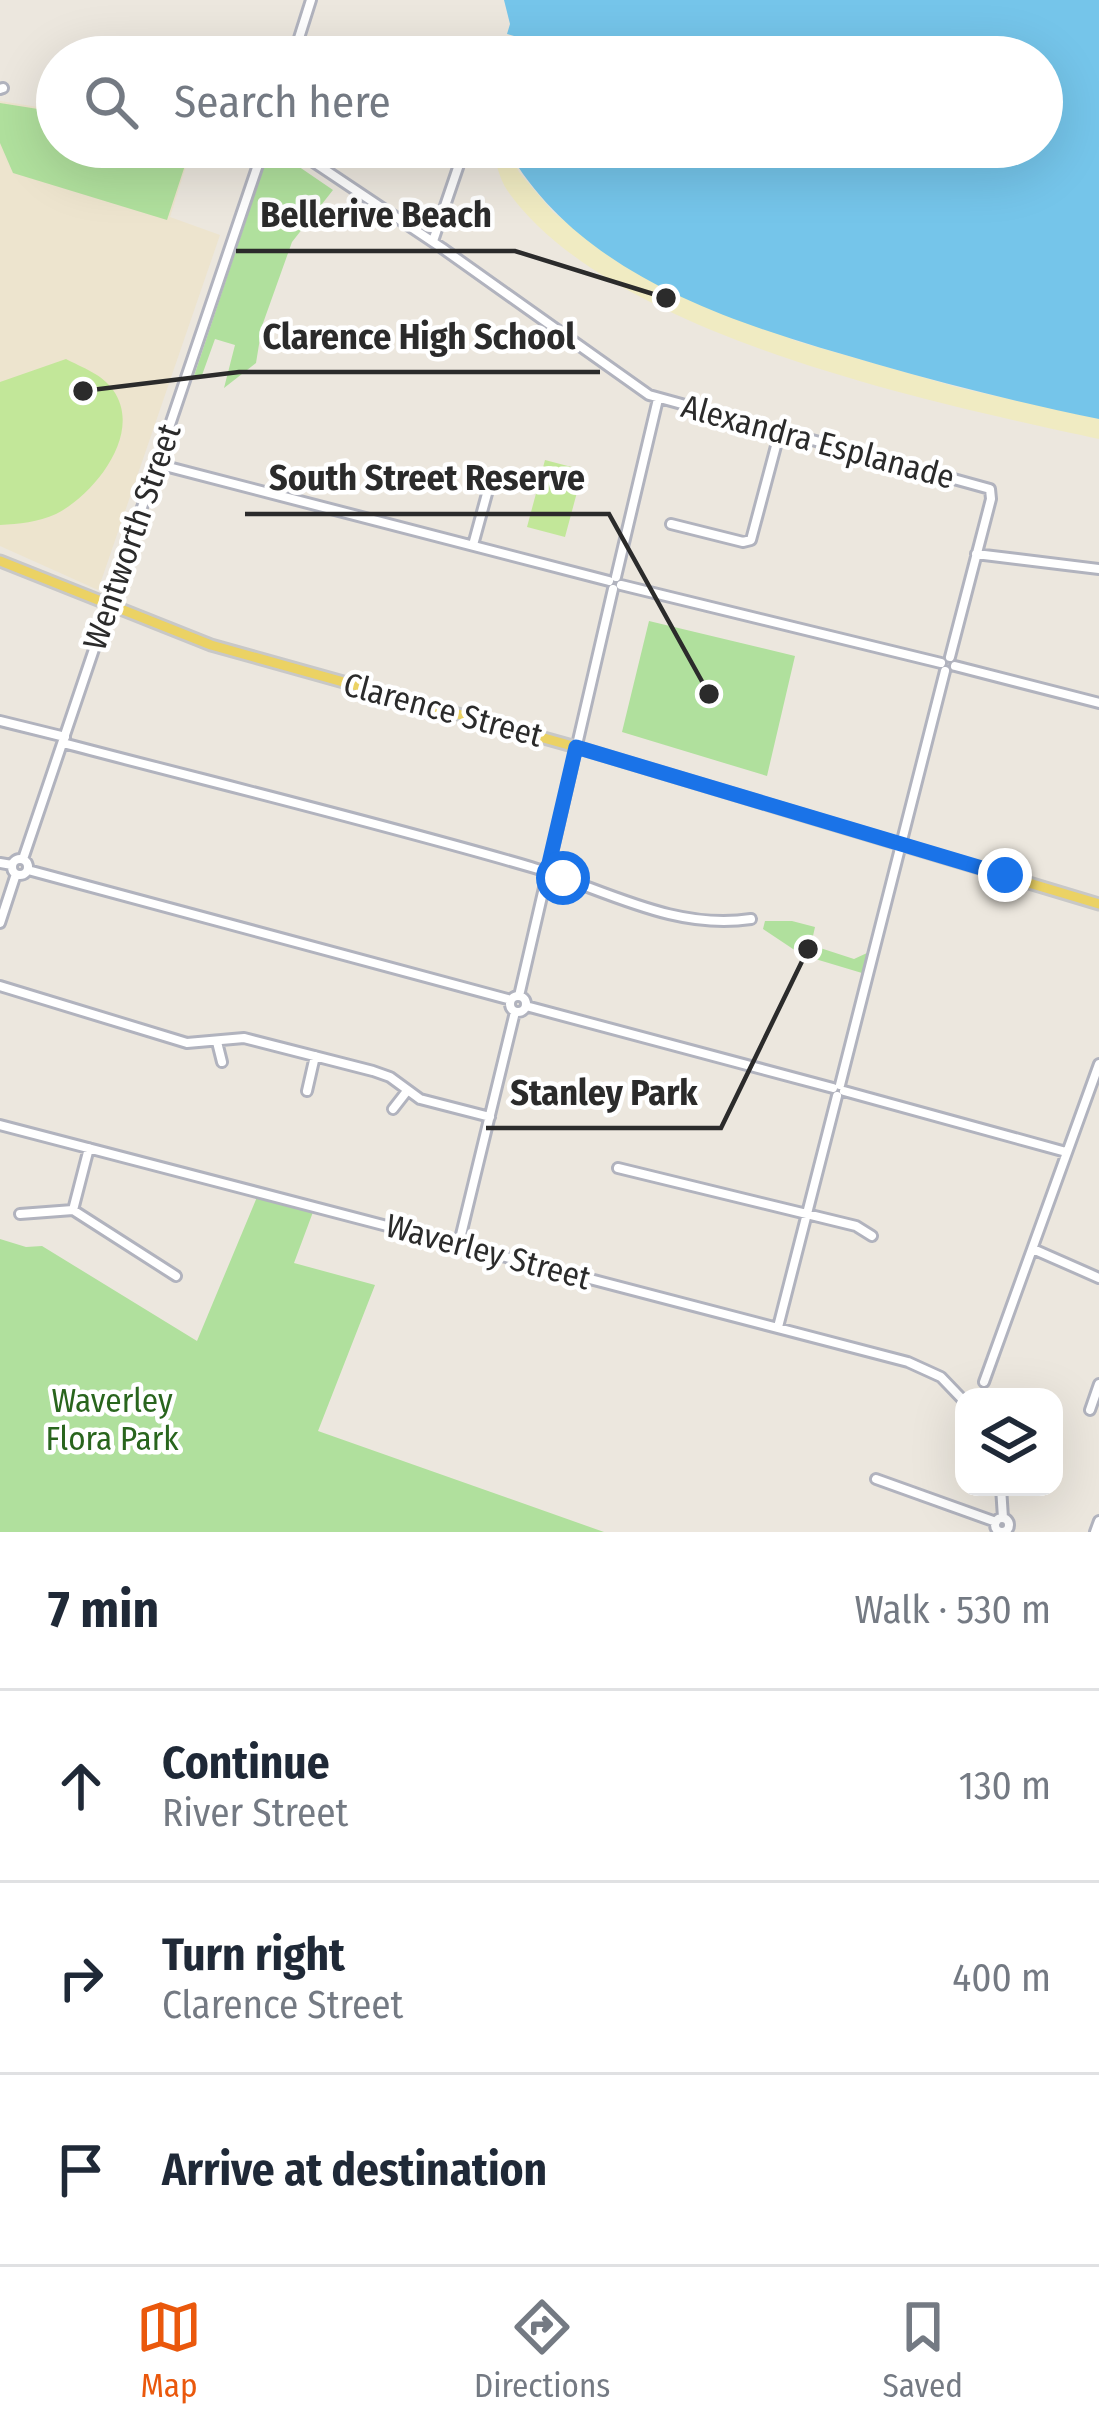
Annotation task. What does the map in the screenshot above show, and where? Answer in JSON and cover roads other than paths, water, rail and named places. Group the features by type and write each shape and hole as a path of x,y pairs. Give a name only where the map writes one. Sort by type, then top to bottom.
{"main road":[{"name":"Clarence Street","path":"0,561 107,607 241,655 576,747 1099,904"}],"street":[{"path":"300,36 311,0"},
{"name":"Wentworth Street","path":"23,859 256,168"},
{"name":"Alexandra Esplanade","path":"322,168 658,399 990,489 976,554"},
{"path":"433,242 458,168"},
{"path":"459,1244 658,399"},
{"path":"671,524 742,542 751,540 780,431"},
{"path":"157,464 1099,703"},
{"path":"473,545 491,479"},
{"path":"778,1327 976,554 1099,569"},
{"path":"0,721 547,872 680,919 726,923 751,919"},
{"path":"0,923 14,869 23,859 28,870"},
{"path":"0,863 515,998 526,1006 1066,1152"},
{"path":"0,986 188,1043 244,1038 383,1074 425,1102 490,1118"},
{"path":"515,1012 526,1006"},
{"path":"217,1042 222,1062"},
{"path":"307,1090 315,1056"},
{"path":"984,1382 1099,1064"},
{"path":"393,1109 407,1091"},
{"name":"Waverley Street","path":"0,1125 778,1327 928,1369 955,1390"},
{"path":"73,1210 89,1148"},
{"path":"618,1168 856,1226 872,1236"},
{"path":"20,1214 73,1210 176,1276"},
{"path":"1033,1249 1099,1278"},
{"path":"1089,1403 1099,1384"},
{"path":"877,1479 1022,1532"},
{"path":"1001,1496 1002,1526"},
{"path":"1095,1532 1099,1521"}],"water":[{"path":"504,0 1099,0 1099,419 959,387 719,313 620,263 576,231 521,168 1063,168 1063,36 514,36 507,34 510,24"}],"place":[{"name":"Bellerive Beach","path":"666,298"},
{"name":"Clarence High School","path":"83,391"},
{"name":"South Street Reserve","path":"709,694"},
{"name":"Stanley Park","path":"808,949"}],"park label":[{"name":"Waverley Flora Park","path":"112,1420"}]}
